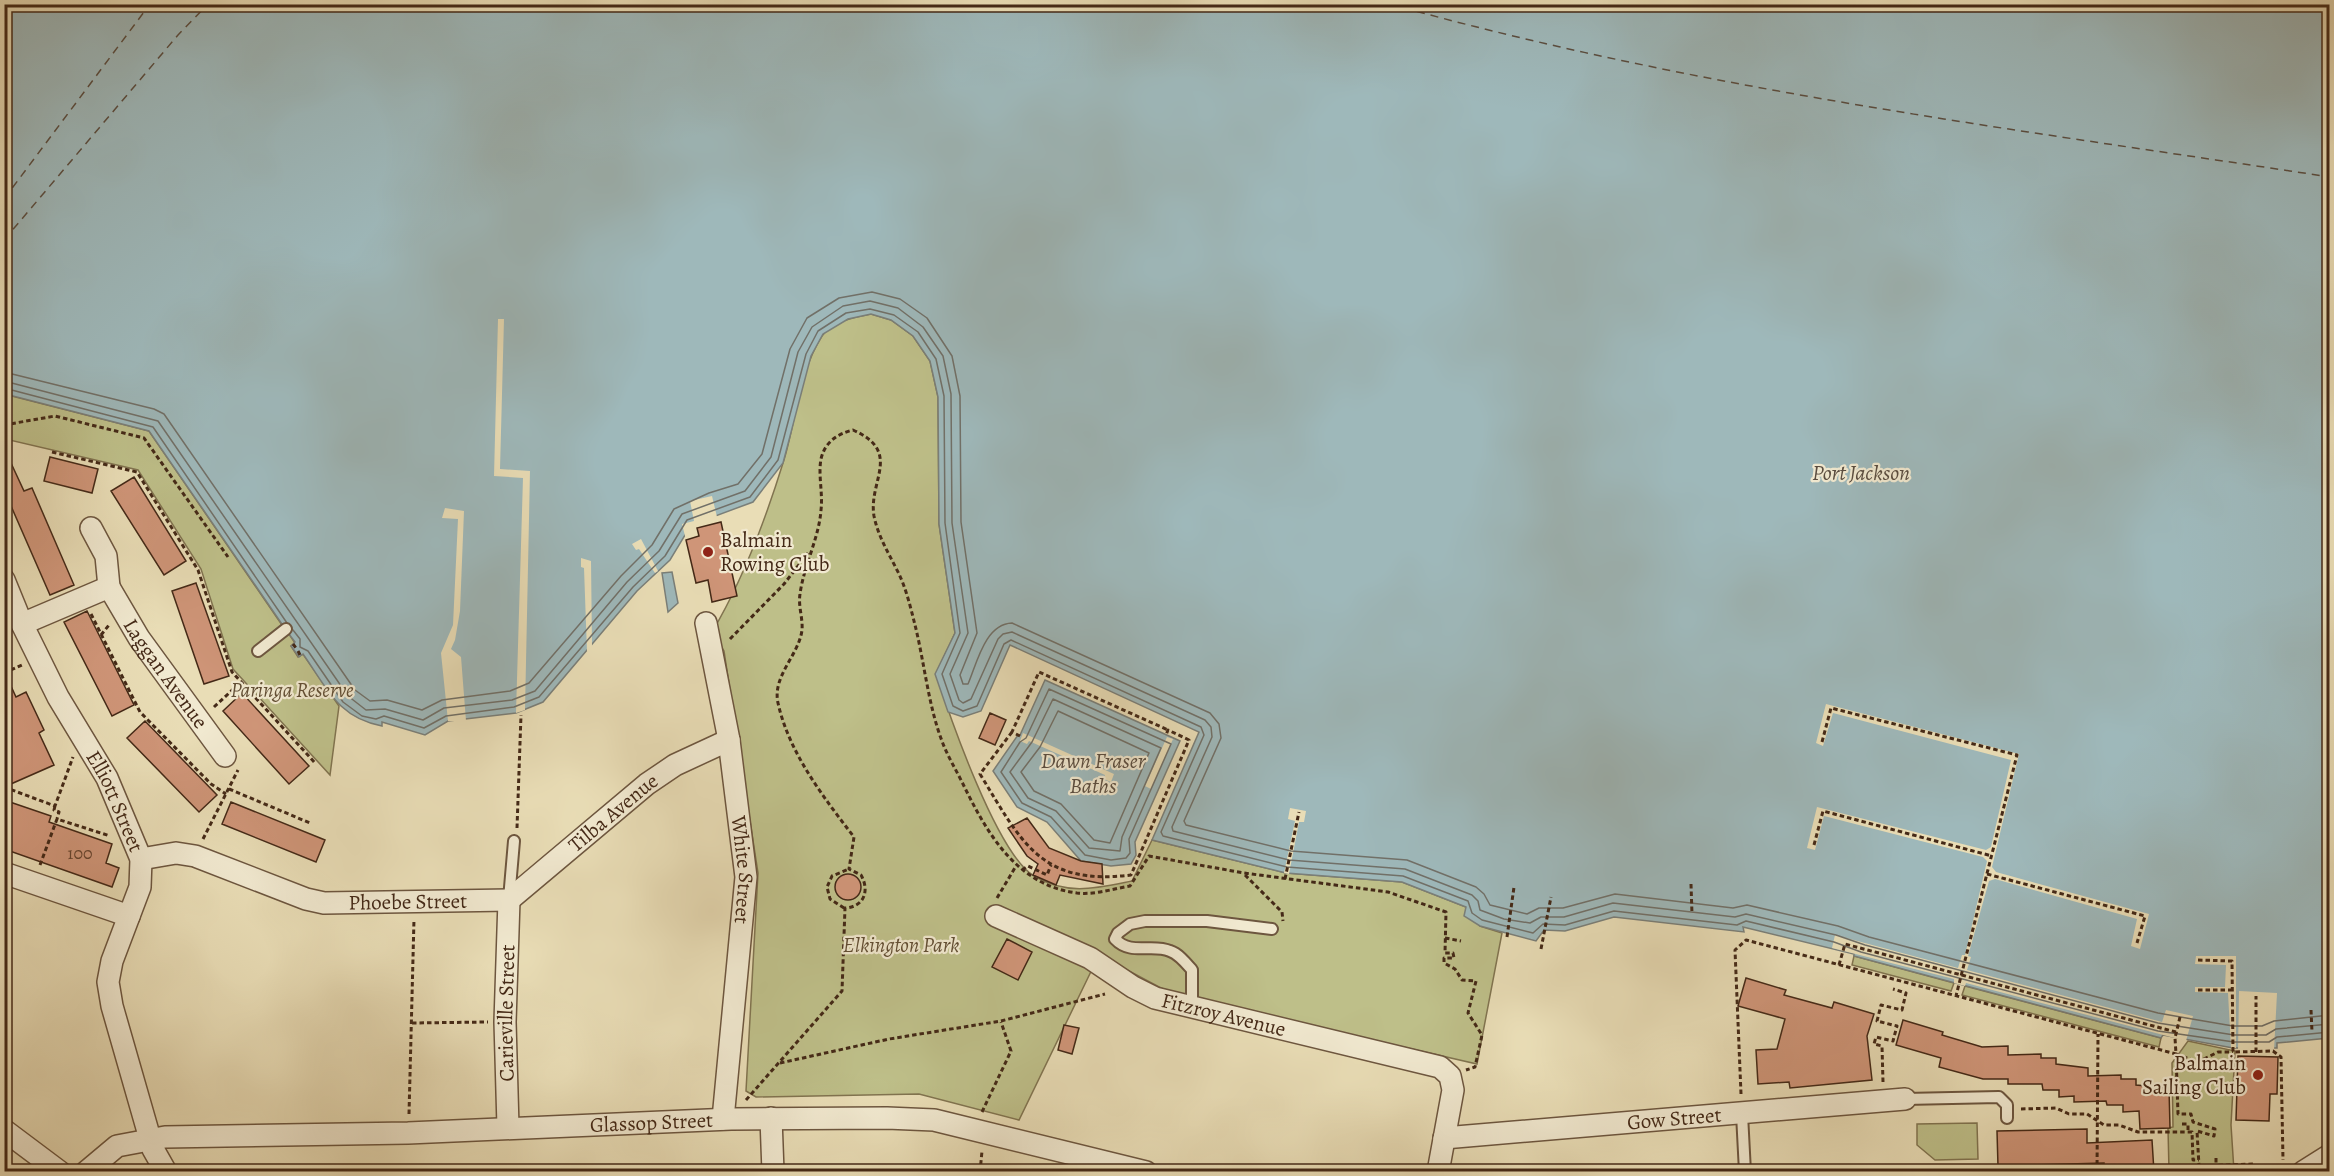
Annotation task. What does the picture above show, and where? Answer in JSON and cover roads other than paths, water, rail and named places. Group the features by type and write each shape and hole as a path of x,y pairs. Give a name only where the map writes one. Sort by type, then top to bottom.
{"street":[{"name":"Laggan Avenue","path":"91,528 106,556 110,587 139,638 233,760"},
{"name":"Elliott Street","path":"4,580 22,624 80,736 107,778 138,852 140,887 112,961 108,982 109,994 150,1140 166,1172"},
{"path":"22,624 110,587"},
{"name":"White Street","path":"706,623 729,740 746,877 727,1119"},
{"name":"Tilba Avenue","path":"509,900 653,779 729,740"},
{"name":"Phoebe Street","path":"138,852 195,856 306,899 344,904 509,900"},
{"path":"4,873 129,916"},
{"name":"Carieville Street","path":"508,1127 505,1022 509,900"},
{"name":"Fitzroy Avenue","path":"994,910 1090,958 1144,994 1192,1008 1434,1064 1451,1083 1444,1138"},
{"name":"Gow Street","path":"1444,1138 1905,1100"},
{"name":"Glassop Street","path":"86,1172 117,1146 165,1137 408,1133 727,1119 934,1120 1146,1172"},
{"path":"771,1119 772,1172"},
{"path":"4,1130 60,1172"},
{"path":"1438,1172 1444,1138"},
{"path":"2302,1172 2330,1155"}],"lane":[{"path":"258,651 286,629"},
{"path":"509,900 514,841"},
{"path":"1192,1008 1192,970 1183,960 1170,950 1134,949 1120,944 1115,939 1118,933 1130,924 1145,921 1207,921 1272,929"},
{"path":"1905,1100 1996,1096 2004,1100 2007,1113"},
{"path":"1742,1114 1745,1172"}],"water":[{"name":"Port Jackson","path":"4,5 2329,5 2329,1038 2277,1043 2277,1048 2233,1048 2163,1035 2161,1038 1854,956 1854,954 1743,927 1744,932 1614,917 1565,931 1544,930 1536,941 1480,926 1464,916 1466,907 1402,882 1286,873 1152,840 1199,732 1010,645 981,711 963,717 948,712 935,674 955,633 939,524 938,397 930,361 913,336 891,320 871,314 848,319 823,334 811,356 783,463 753,502 691,525 670,560 637,591 543,702 516,713 448,721 425,735 382,722 382,726 367,722 354,716 335,700 303,654 299,657 291,646 295,642 289,634 273,646 266,637 282,624 149,431 5,394"},
{"path":"672,572 678,603 668,612 662,573"},
{"name":"Dawn Fraser Baths","path":"1045,680 1180,741 1135,842 1136,855 1131,864 1111,866 1081,861 1047,822 1017,807 993,771 1020,735"}],"place":[{"name":"Balmain Rowing Club","path":"708,552"},
{"name":"Balmain Sailing Club","path":"2258,1075"}],"park label":[{"name":"Paringa Reserve","path":"292,690"},
{"name":"Elkington Park","path":"901,945"}]}
